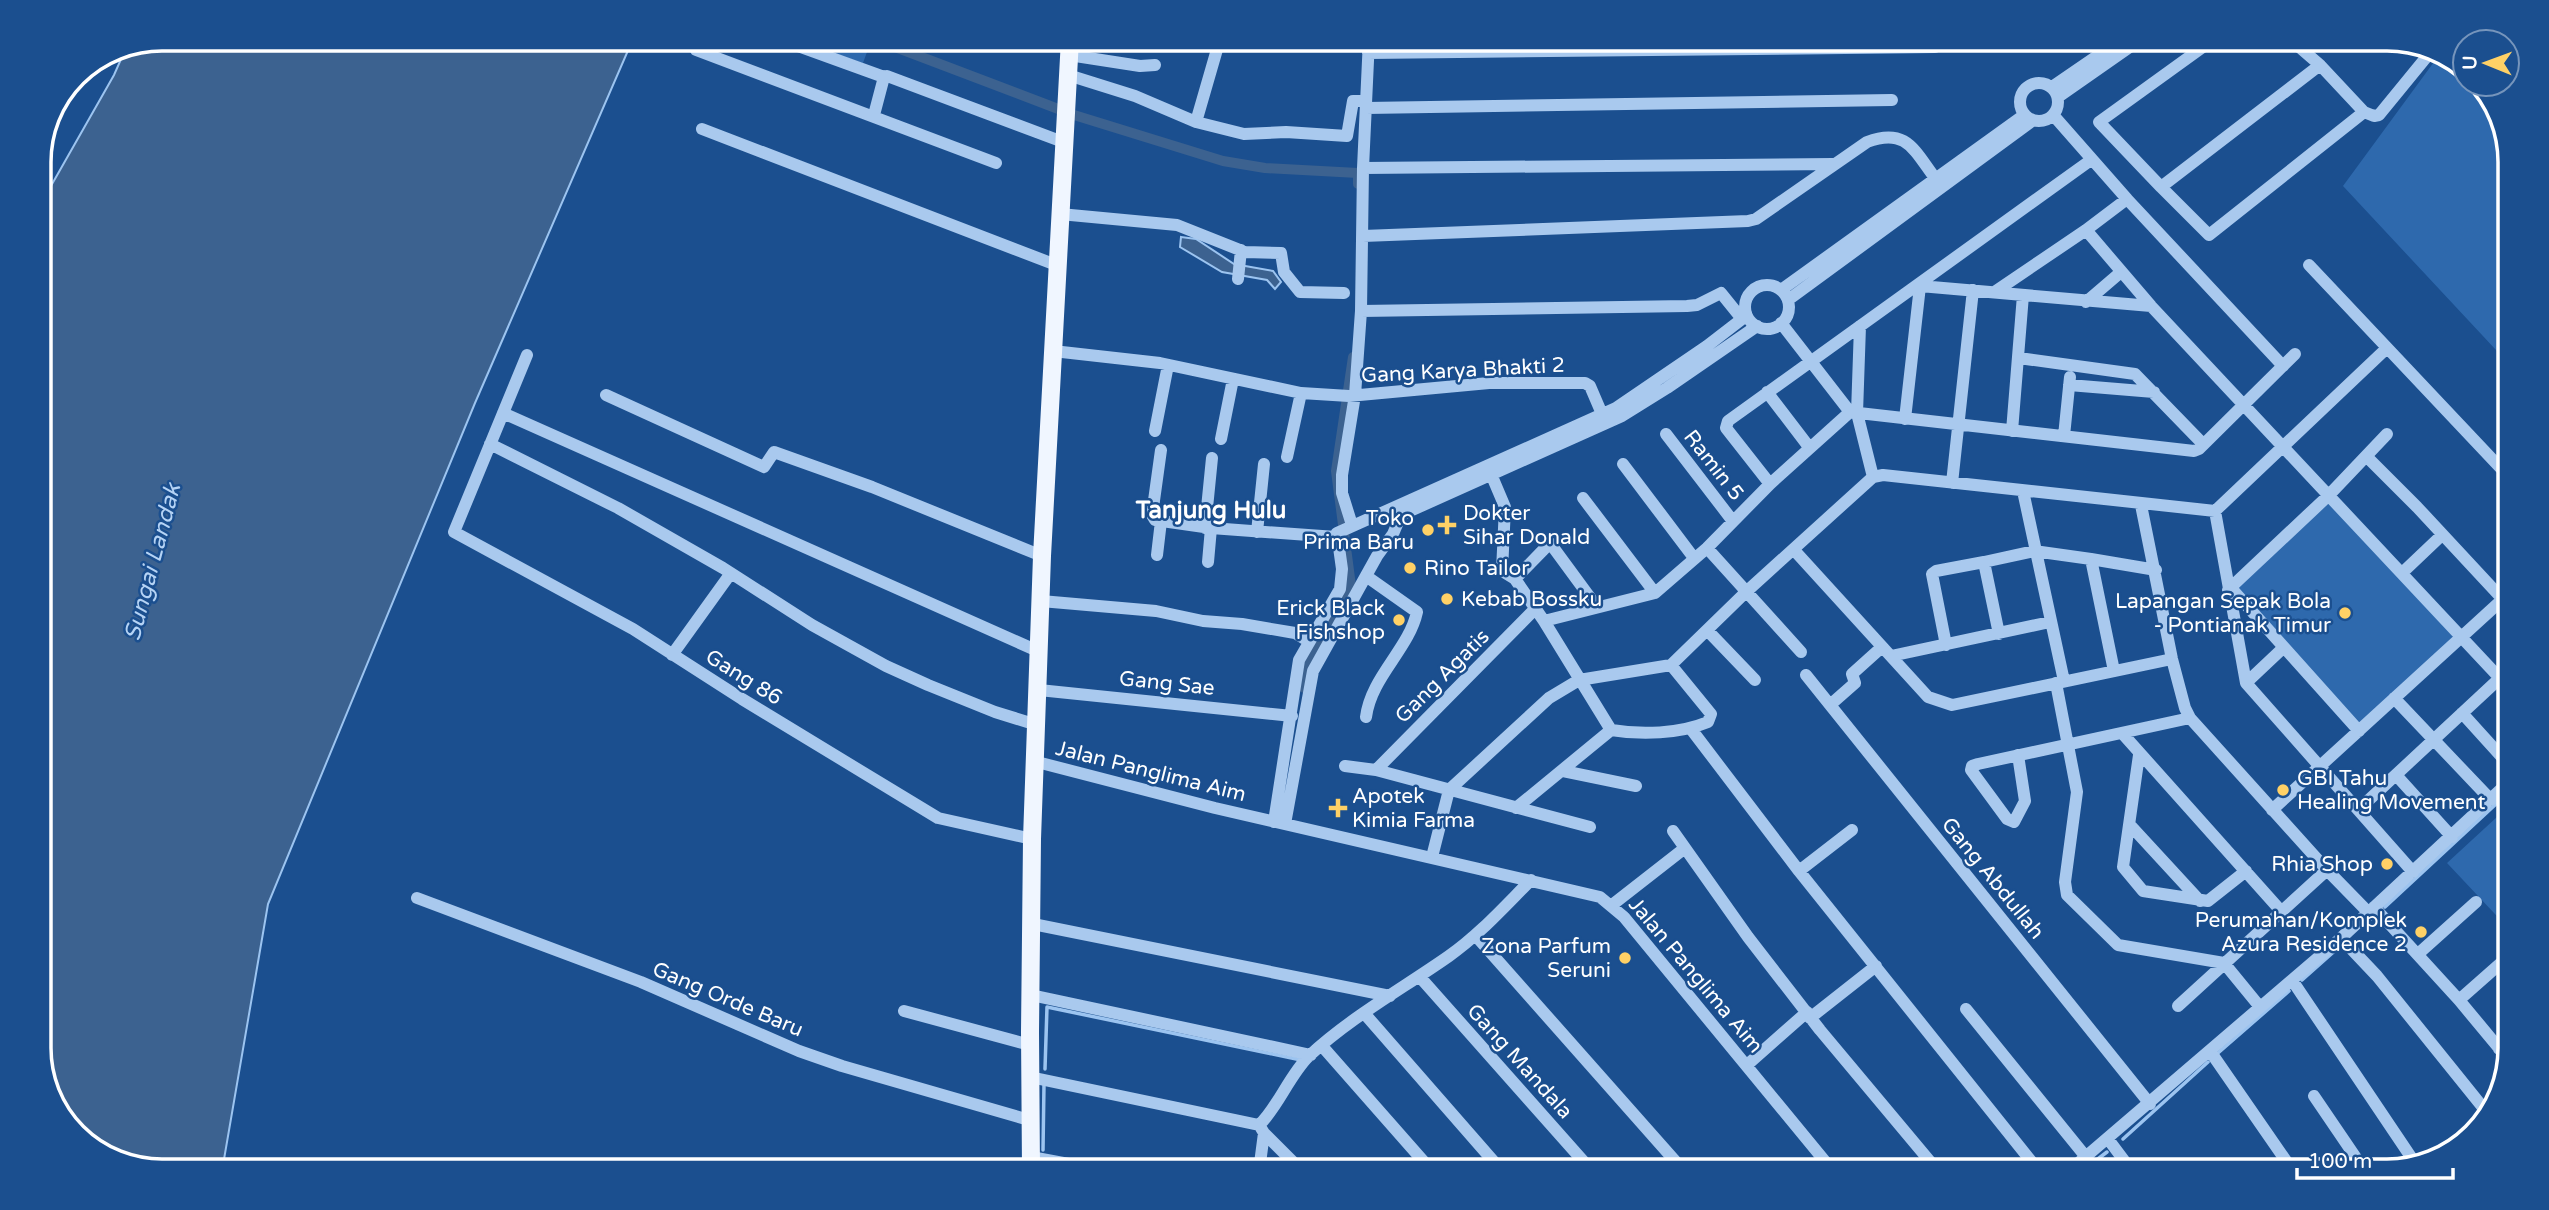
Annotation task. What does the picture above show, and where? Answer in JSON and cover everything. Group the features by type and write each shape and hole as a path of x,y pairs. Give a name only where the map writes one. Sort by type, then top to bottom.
{"main road":[{"path":"1031,1159 1029,1120 1033,924 1027,839 1037,762 1042,556 1070,51"}],"street":[{"path":"699,51 996,163"},
{"path":"814,51 1063,142"},
{"path":"1083,51 1133,66 1155,65"},
{"path":"1196,122 1216,51"},
{"path":"1279,823 1299,660 1340,589 1344,530 1342,475 1347,395 1361,311 1368,52 1404,51"},
{"path":"2055,92 2106,51"},
{"path":"2055,92 2120,51"},
{"path":"2196,51 2099,122 2209,236 2364,112"},
{"path":"2304,51 2364,112 2374,116 2379,115 2426,58"},
{"path":"2161,187 2320,65"},
{"path":"1068,75 1135,96 1196,122 1244,134 1286,132 1347,136 1353,100 1366,104 1892,100"},
{"path":"874,116 884,77"},
{"path":"2037,83 2055,92 2059,103 2053,116 2040,122 2028,118 2020,99 2023,92 2037,83"},
{"path":"2053,116 2283,366"},
{"path":"1784,295 1935,178 2028,118"},
{"path":"1784,295 2028,118"},
{"path":"702,129 1056,265"},
{"path":"1363,236 1748,221 1756,219 1867,142 1892,137 1909,142 1935,178"},
{"path":"1770,484 1726,428 1728,421 2091,160"},
{"path":"1363,168 1833,164"},
{"path":"1996,292 2127,199"},
{"path":"1060,214 1177,225 1241,250 1281,253 1284,272 1300,292 1344,293"},
{"path":"2086,230 2151,306 2498,676"},
{"path":"1238,279 1241,250"},
{"path":"2309,265 2498,465"},
{"path":"2087,302 2122,272"},
{"path":"1361,311 1687,306 1697,305 1721,293 1744,316 1756,326 1765,329 1782,323 1788,313 1784,295 1770,285 1754,289 1746,303 1744,316 1638,395 1398,510"},
{"path":"1920,285 2151,306"},
{"path":"1905,419 1920,285"},
{"path":"1952,483 1973,290"},
{"path":"2012,431 2024,295"},
{"path":"1782,323 1853,413 1873,477"},
{"path":"1161,450 1152,515 1155,520 1257,532 1344,530 1492,474 1594,430 1667,388 1756,326"},
{"path":"1853,413 1860,326"},
{"path":"1433,858 1449,790 1549,698 1579,680 1671,665 1746,592 1873,477 1883,475 2215,511 2387,348"},
{"path":"1053,351 1168,365 1301,393 1347,395"},
{"path":"1544,621 1656,593 1707,548 1732,520 1810,447 1853,413 2186,451 2197,450 2295,354"},
{"path":"527,355 490,444 585,490 886,666 995,712 1037,725"},
{"path":"2019,358 2135,374 2203,444"},
{"path":"1155,430 1168,365"},
{"path":"2064,436 2071,367"},
{"path":"1221,439 1233,379"},
{"name":"Gang Karya Bhakti 2","path":"1347,395 1489,383 1585,383 1590,386 1602,414"},
{"path":"2069,385 2154,392"},
{"path":"1767,392 1810,447"},
{"path":"1287,457 1301,393"},
{"path":"606,395 764,467 774,452 872,487 1042,556"},
{"path":"503,413 1040,653"},
{"name":"Ramin 5","path":"1666,434 1732,520"},
{"path":"2230,589 2329,495 2387,434"},
{"name":"Gang 86","path":"490,444 454,532 633,629 939,818 1027,839"},
{"path":"2366,456 2498,594"},
{"path":"1208,562 1212,458"},
{"path":"1257,532 1264,464"},
{"path":"1623,464 1694,558"},
{"path":"1492,474 1505,507 1502,571 1514,579 1544,621 1611,730"},
{"path":"2023,491 2050,622 2077,799 2065,882 2067,895 2118,945 2224,963 2260,1007"},
{"path":"1583,498 1656,593"},
{"path":"2141,505 2172,659 2190,718 2327,870 2418,954 2498,1047"},
{"path":"1279,823 1313,671 1366,576 1393,534 1398,510"},
{"path":"2215,511 2246,682 2413,872"},
{"path":"1157,555 1161,521"},
{"path":"2402,573 2442,535"},
{"path":"1514,579 1550,543 1597,607"},
{"path":"1707,548 1801,652"},
{"path":"1794,550 1928,697 1945,704 1952,705 2172,659"},
{"path":"1946,645 1932,575 1937,571 2034,551 2155,570"},
{"path":"2091,559 2114,671"},
{"path":"1984,562 1999,634"},
{"path":"672,654 730,573"},
{"path":"1366,576 1417,612 1406,637 1372,694 1366,717"},
{"path":"2230,589 2360,731"},
{"path":"1041,601 1156,611 1203,621 1295,633 1308,641"},
{"name":"Gang Agatis","path":"1376,770 1535,609"},
{"path":"2272,810 2460,636 2498,609"},
{"path":"1830,705 1855,683 1852,674 1886,652 1946,645 2050,622"},
{"path":"1707,630 1755,680"},
{"path":"2246,682 2281,650 2286,650"},
{"path":"1516,808 1611,730 1636,733 1691,729 1708,722 1712,714 1671,665"},
{"name":"Gang Abdullah","path":"1806,675 2150,1104"},
{"path":"2358,810 2498,680"},
{"name":"Gang Sae","path":"1039,690 1292,716"},
{"path":"2394,698 2491,800"},
{"path":"2462,713 2498,753"},
{"path":"2018,755 2025,802 2014,822 2007,819 1971,770 1972,766 1978,764 2069,743 2190,718"},
{"path":"1691,729 1799,871 2029,1159"},
{"path":"2122,733 2281,911"},
{"path":"2139,755 2123,860 2124,871 2147,893 2200,901 2212,900 2246,871"},
{"name":"Jalan Panglima Aim","path":"1037,762 1279,823 1600,897 1630,923 1823,1159"},
{"path":"1345,766 1376,770 1590,827"},
{"path":"1563,771 1636,786"},
{"path":"2396,775 2452,836"},
{"path":"2084,1159 2341,938 2498,793"},
{"path":"2130,825 2200,901"},
{"path":"1799,871 1852,830"},
{"path":"1673,831 1748,937 1928,1159"},
{"path":"1612,905 1685,848"},
{"path":"2178,1006 2327,870"},
{"path":"1260,1159 1261,1129 1283,1090 1311,1055 1364,1013 1476,936 1531,880"},
{"name":"Gang Orde Baru","path":"417,898 641,982 799,1051 1029,1120"},
{"path":"2418,954 2476,902"},
{"path":"1033,924 1390,996"},
{"path":"1476,936 1673,1159"},
{"path":"2341,938 2384,985 2482,1106"},
{"path":"1747,1065 1876,966"},
{"path":"2459,1000 2498,966"},
{"name":"Gang Mandala","path":"1419,976 1581,1159"},
{"path":"2292,980 2410,1156"},
{"path":"1031,995 1311,1055"},
{"path":"1966,1009 2086,1157"},
{"path":"904,1011 1030,1045"},
{"path":"1364,1013 1492,1159"},
{"path":"1322,1046 1421,1159"},
{"path":"2210,1051 2285,1159"},
{"path":"1030,1077 1261,1129 1290,1159"},
{"path":"2314,1097 2357,1159"},
{"path":"2108,1139 2123,1159"}],"shaded area":[{"path":"828,51 867,51 863,63"},
{"path":"2434,61 2451,71 2451,98 2480,100 2496,140 2498,352 2343,186"},
{"name":"Lapangan Sepak Bola - Pontianak Timur","path":"2330,500 2454,637 2360,725 2236,589"},
{"path":"2498,816 2498,917 2447,863"}],"water":[{"name":"Sungai Landak","path":"162,51 628,51 475,403 268,904 224,1159 140,1157 106,1144 94,1136 69,1110 57,1084 51,1056 51,186 121,58"},
{"path":"1181,237 1196,239 1234,264 1273,271 1281,282 1275,289 1267,280 1222,272 1180,247"}],"waterway":[{"path":"906,51 1074,115 1223,161 1265,168 1358,173 1358,184"},
{"path":"1304,688 1307,667 1351,586 1336,471 1353,357"},
{"path":"2385,907 2498,802"},
{"path":"2363,926 2372,918"},
{"path":"2302,980 2338,948"},
{"path":"2218,1053 2289,991"},
{"path":"1045,1069 1047,1007 1301,1060"},
{"path":"2123,1139 2208,1062"},
{"path":"1043,1150 1044,1084"},
{"path":"2098,1159 2107,1152"}],"place":[{"name":"Dokter Sihar Donald","path":"1447,525"},
{"name":"Toko Prima Baru","path":"1428,530"},
{"name":"Rino Tailor","path":"1410,568"},
{"name":"Kebab Bossku","path":"1447,599"},
{"name":"Lapangan Sepak Bola - Pontianak Timur","path":"2345,613"},
{"name":"Erick Black Fishshop","path":"1399,620"},
{"name":"GBI Tahu Healing Movement","path":"2283,790"},
{"name":"Apotek Kimia Farma","path":"1338,808"},
{"name":"Rhia Shop","path":"2387,864"},
{"name":"Perumahan/Komplek Azura Residence 2","path":"2421,932"},
{"name":"Zona Parfum Seruni","path":"1625,958"}],"district":[{"name":"Tanjung Hulu","path":"1211,510"}]}
